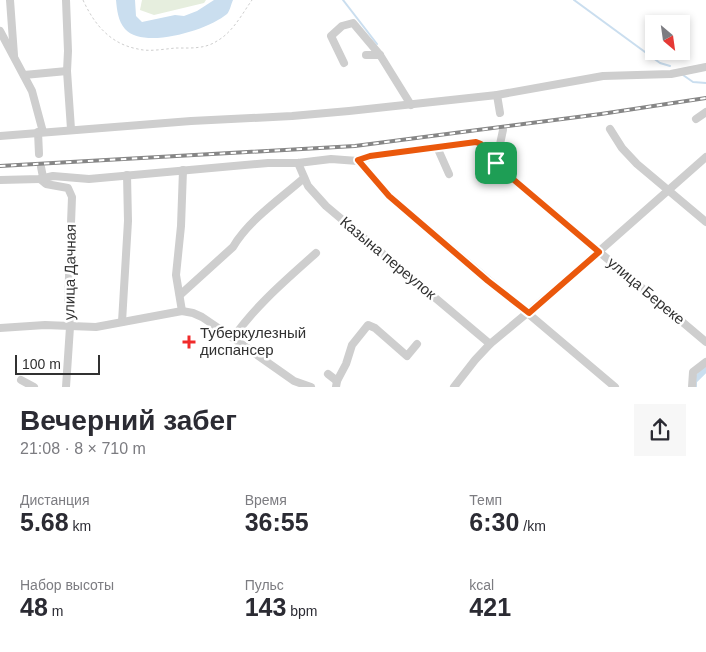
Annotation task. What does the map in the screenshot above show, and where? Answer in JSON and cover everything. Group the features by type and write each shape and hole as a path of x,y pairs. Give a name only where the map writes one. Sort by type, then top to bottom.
{"street":[{"path":"10,0 14,57"},
{"path":"66,0 68,51 66,72 71,129"},
{"path":"344,63 331,36 342,26 349,23 355,24 368,42 380,54 410,105"},
{"path":"0,31 32,91 40,132 39,154"},
{"path":"366,55 380,54"},
{"path":"0,136 71,129 292,116 410,105 497,95 603,76 671,74 706,67"},
{"path":"24,75 66,72"},
{"path":"497,95 500,113"},
{"path":"696,119 706,112"},
{"path":"610,129 628,155 706,222"},
{"path":"496,163 503,130"},
{"name":"улица Береке","path":"437,147 476,142 486,150 496,163 706,342"},
{"path":"0,180 58,176 89,179 268,163 298,163 331,159 358,160 370,156 437,147 449,174"},
{"path":"454,387 490,344 529,313 706,157"},
{"path":"358,160 389,196 615,387"},
{"name":"Казына переулок","path":"298,163 313,193 326,206 490,344"},
{"path":"41,178 42,167"},
{"path":"182,311 176,275 181,226 183,170"},
{"path":"122,322 128,221 127,175"},
{"name":"улица Дачная","path":"41,178 46,184 68,188 72,195 66,387"},
{"path":"180,295 233,247 236,239 257,219 304,178"},
{"path":"233,338 277,288 316,253"},
{"path":"0,328 96,327 182,311 193,313 233,338 294,382 310,387"},
{"path":"328,374 336,385 352,346 368,325 376,328 407,356 417,344"},
{"path":"692,387 693,372 706,362"},
{"path":"21,380 34,387"}],"path":[{"path":"83,0 93,20 104,32 120,44 139,50 205,47 217,42 227,34 252,0"}],"green space":[{"path":"142,0 206,0 204,3 154,15 140,10"}],"water":[{"path":"116,0 135,0 136,16 142,22 175,15 184,16 197,11 214,0 233,0 227,14 206,26 161,38 146,38 134,35 125,29 119,19"}],"waterway":[{"path":"343,0 377,44"},
{"path":"574,0 660,63 670,66"},
{"path":"683,75 693,82 706,83"},
{"path":"694,386 694,381 706,369"}],"railway":[{"path":"0,166 355,146 601,114 706,98"}],"place":[{"name":"Туберкулезный диспансер","path":"189,342"}],"route":[{"path":"476,142 481,144 496,163 599,252 529,313 488,281 389,196 358,160 370,156 476,142"}]}
